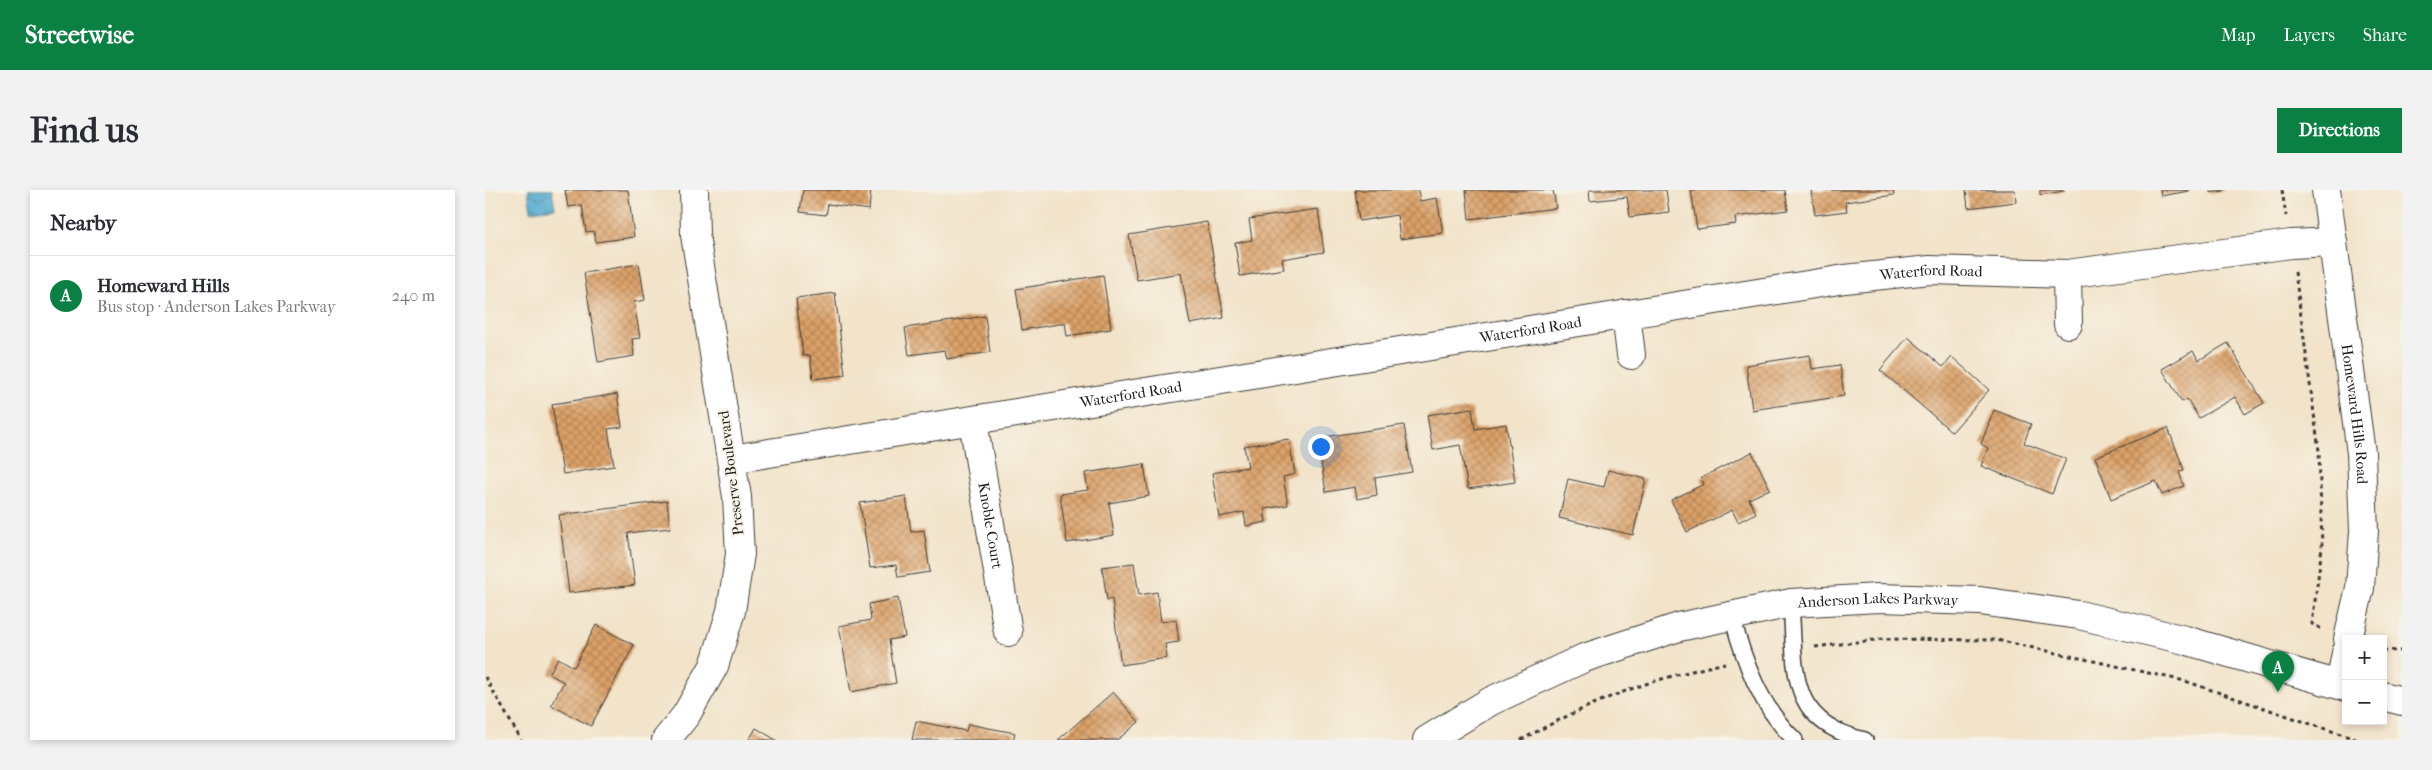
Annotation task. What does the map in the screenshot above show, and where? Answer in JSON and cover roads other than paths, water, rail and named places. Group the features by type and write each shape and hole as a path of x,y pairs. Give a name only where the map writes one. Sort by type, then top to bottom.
{"street":[{"name":"Preserve Boulevard","path":"666,740 686,715 714,666 731,611 740,554 737,497 697,243 694,190"},
{"name":"Homeward Hills Road","path":"2326,190 2361,453 2364,531 2360,588 2350,635"},
{"name":"Waterford Road","path":"732,460 1845,279 1930,270 2067,274 2291,244 2333,242"},
{"path":"2067,274 2068,324"},
{"path":"1626,314 1631,354"},
{"name":"Knoble Court","path":"973,420 1008,632"},
{"name":"Anderson Lakes Parkway","path":"1427,740 1491,701 1584,658 1679,627 1791,603 1878,598 1980,601 2079,615 2185,640 2342,686"},
{"path":"2387,697 2402,701"}],"lane":[{"path":"1791,603 1798,688 1805,703 1815,716 1830,728 1848,736 1865,740"},
{"path":"1732,616 1743,658 1780,726 1795,740"}],"water":[{"path":"528,190 552,190 555,208 531,211"}],"place":[{"name":"Homeward Hills","path":"2278,692"}]}
